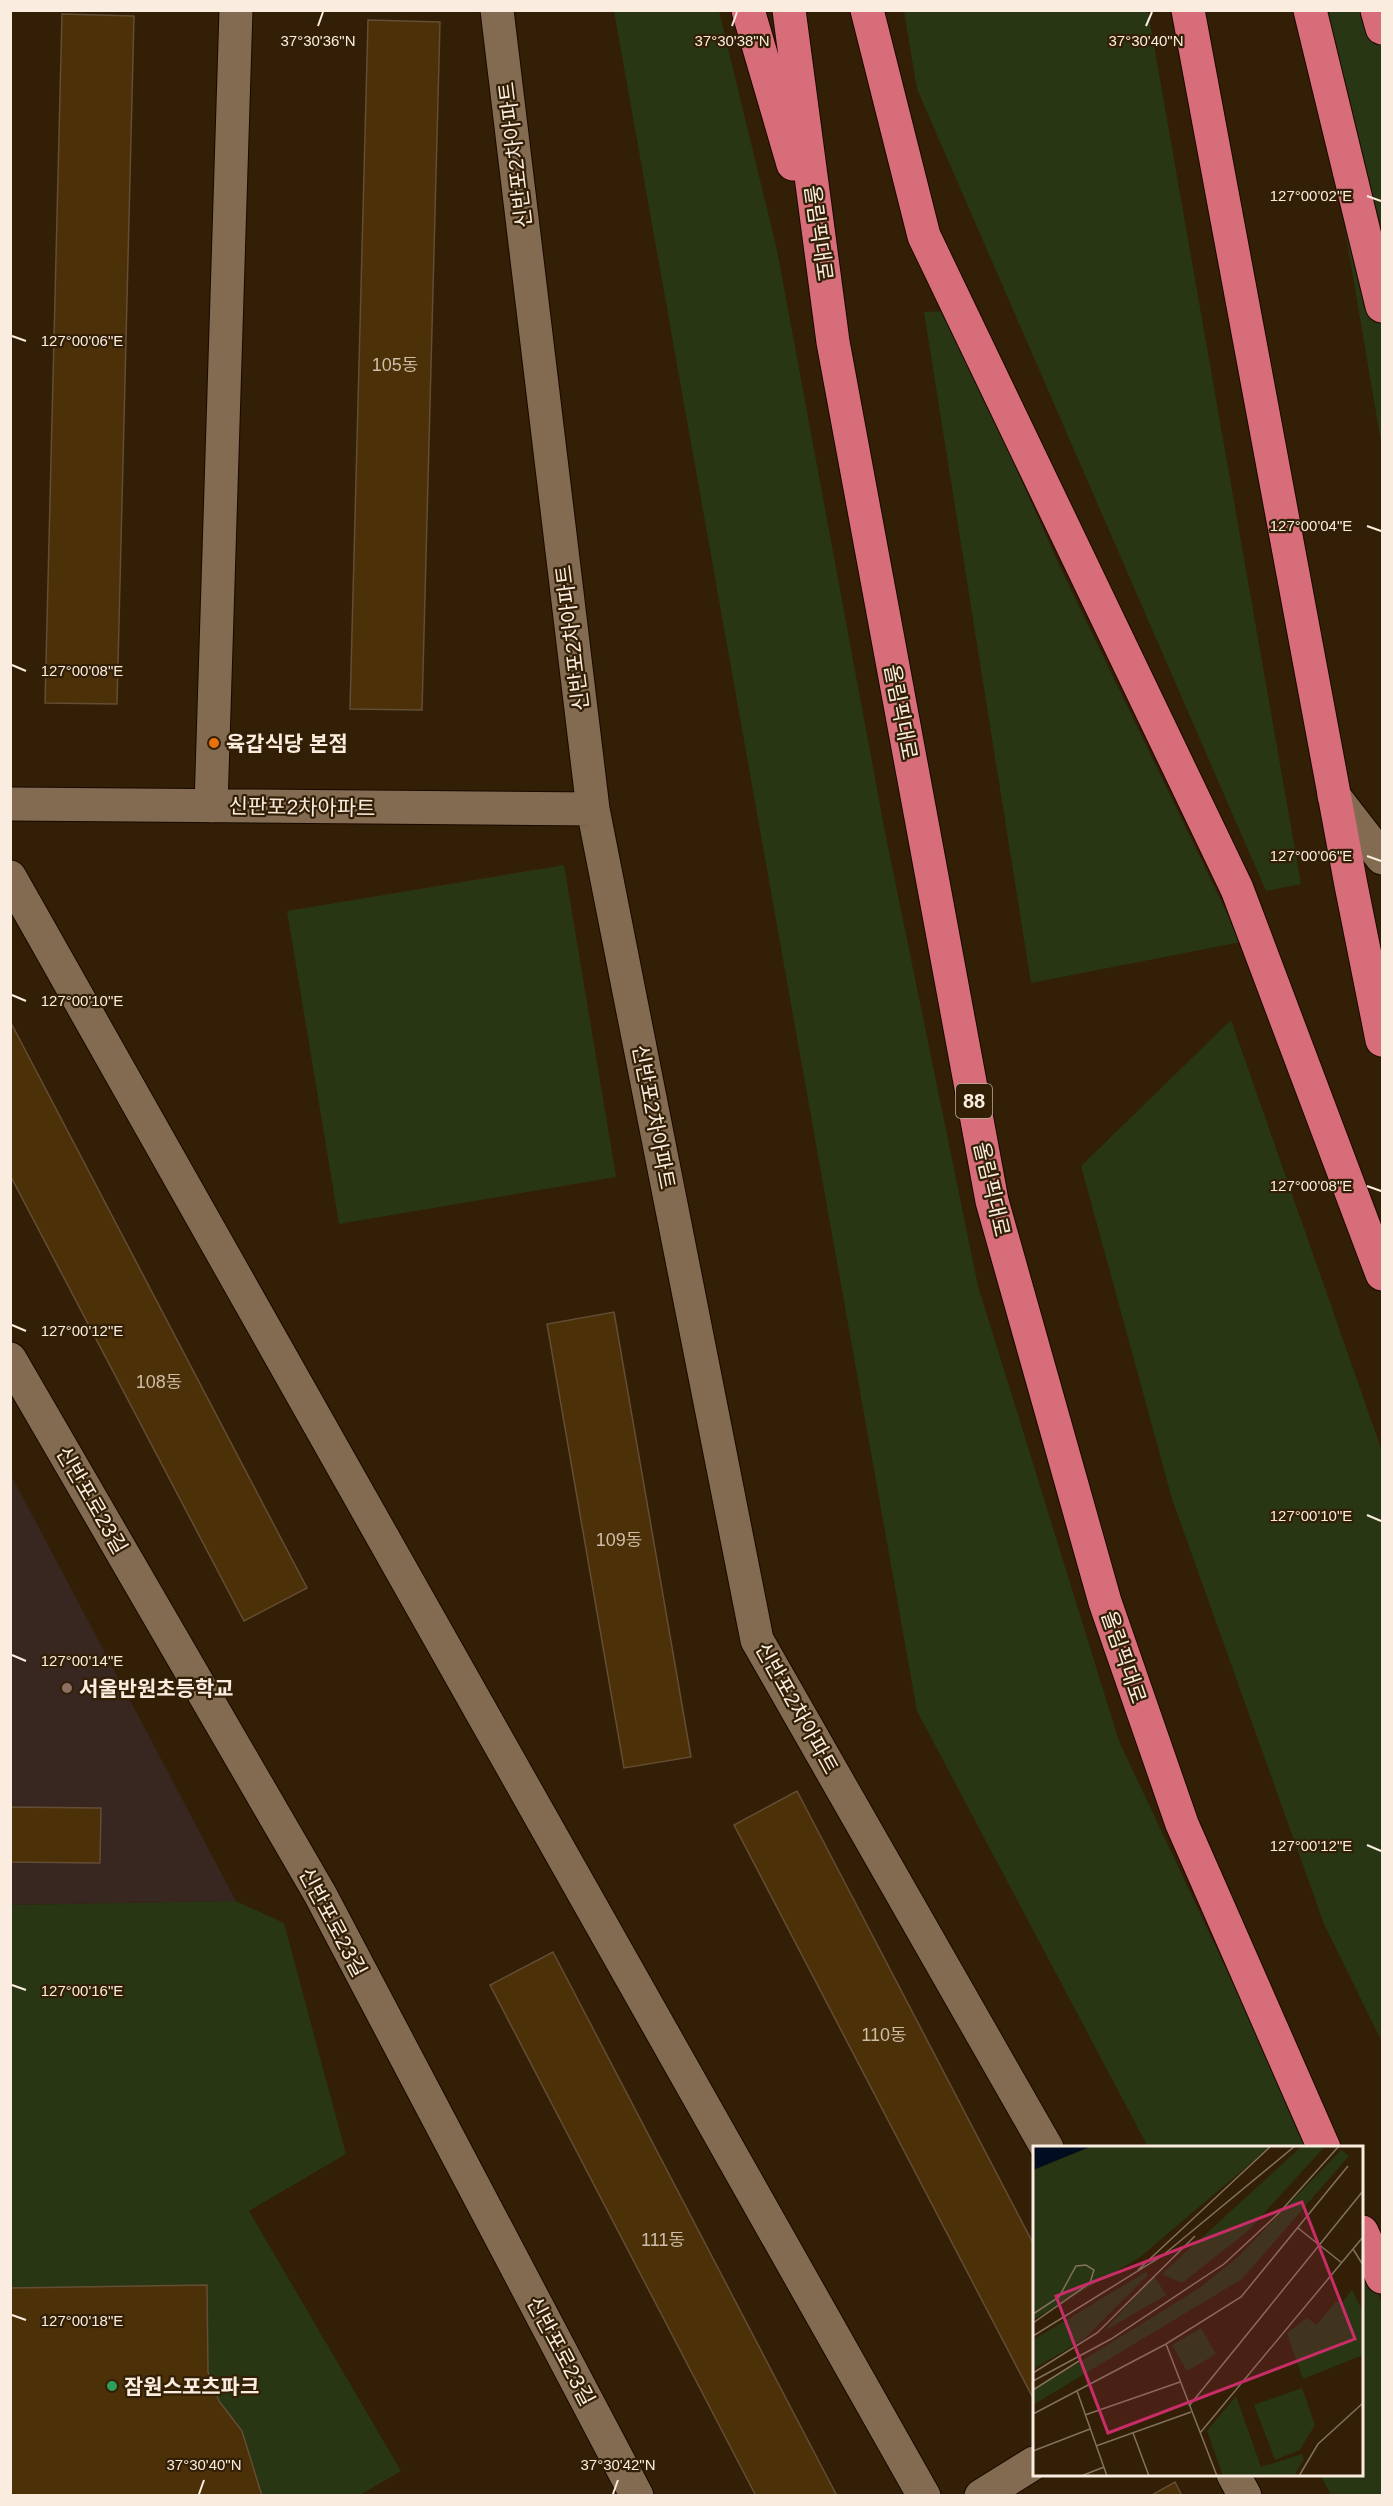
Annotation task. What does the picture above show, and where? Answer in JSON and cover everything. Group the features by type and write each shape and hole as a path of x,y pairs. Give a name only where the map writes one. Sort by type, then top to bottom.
{"highway":[{"path":"748,10 825,273"},
{"name":"올림픽대로","path":"789,10 825,273 832,342 992,1201 1105,1602 1182,1824 1323,2146"},
{"path":"867,10 924,236 1237,889 1383,1274"},
{"path":"1188,10 1334,796 1383,1040"},
{"path":"1310,10 1383,306"},
{"path":"1377,10 1383,28"},
{"path":"1363,2234 1383,2277"}],"street":[{"path":"211,806 236,10"},
{"name":"신반포2차아파트","path":"497,10 593,809 757,1640 1046,2146"},
{"path":"1334,796 1383,858"},
{"name":"신판포2차아파트","path":"10,804 593,809"},
{"path":"10,877 924,2496"},
{"name":"신반포로23길","path":"10,1359 320,1894 637,2496"},
{"path":"981,2496 1033,2464"},
{"path":"1234,2476 1245,2496"}],"shaded area":[{"name":"서울반원초등학교","path":"11,1475 236,1901 11,1905"}],"green space":[{"path":"614,11 719,11 777,250 885,832 978,1286 1119,1741 1310,2146 1147,2146 917,1711"},
{"path":"904,11 1148,11 1301,884 1266,891 917,89"},
{"path":"1308,11 1382,11 1382,448"},
{"path":"946,311 1061,569 1241,942 1031,983 924,312"},
{"path":"564,865 616,1177 339,1224 287,911"},
{"path":"1231,1020 1382,1451 1382,2042 1324,1924 1172,1499 1081,1166"},
{"name":"잠원스포츠파크","path":"236,1901 284,1923 346,2154 249,2211 401,2471 360,2495 11,2495 11,1905"},
{"path":"1363,2260 1382,2303 1382,2495 1331,2495 1321,2476 1363,2476"}],"building":[{"path":"62,14 134,16 117,704 45,703"},
{"path":"368,20 440,22 422,710 350,709"},
{"path":"10,1021 307,1588 244,1621 10,1175"},
{"path":"614,1312 691,1757 624,1768 547,1324"},
{"path":"797,1791 1033,2243 1033,2398 734,1825"},
{"path":"10,1807 101,1808 100,1863 10,1862"},
{"path":"553,1952 837,2496 756,2496 490,1985"},
{"name":"잠원스포츠파크","path":"207,2285 208,2372 219,2401 242,2431 262,2496 10,2496 10,2288"},
{"path":"1175,2482 1182,2496 1150,2496"}],"place":[{"name":"육갑식당 본점","path":"214,743"},
{"name":"서울반원초등학교","path":"67,1688"},
{"name":"잠원스포츠파크","path":"112,2386"}]}
